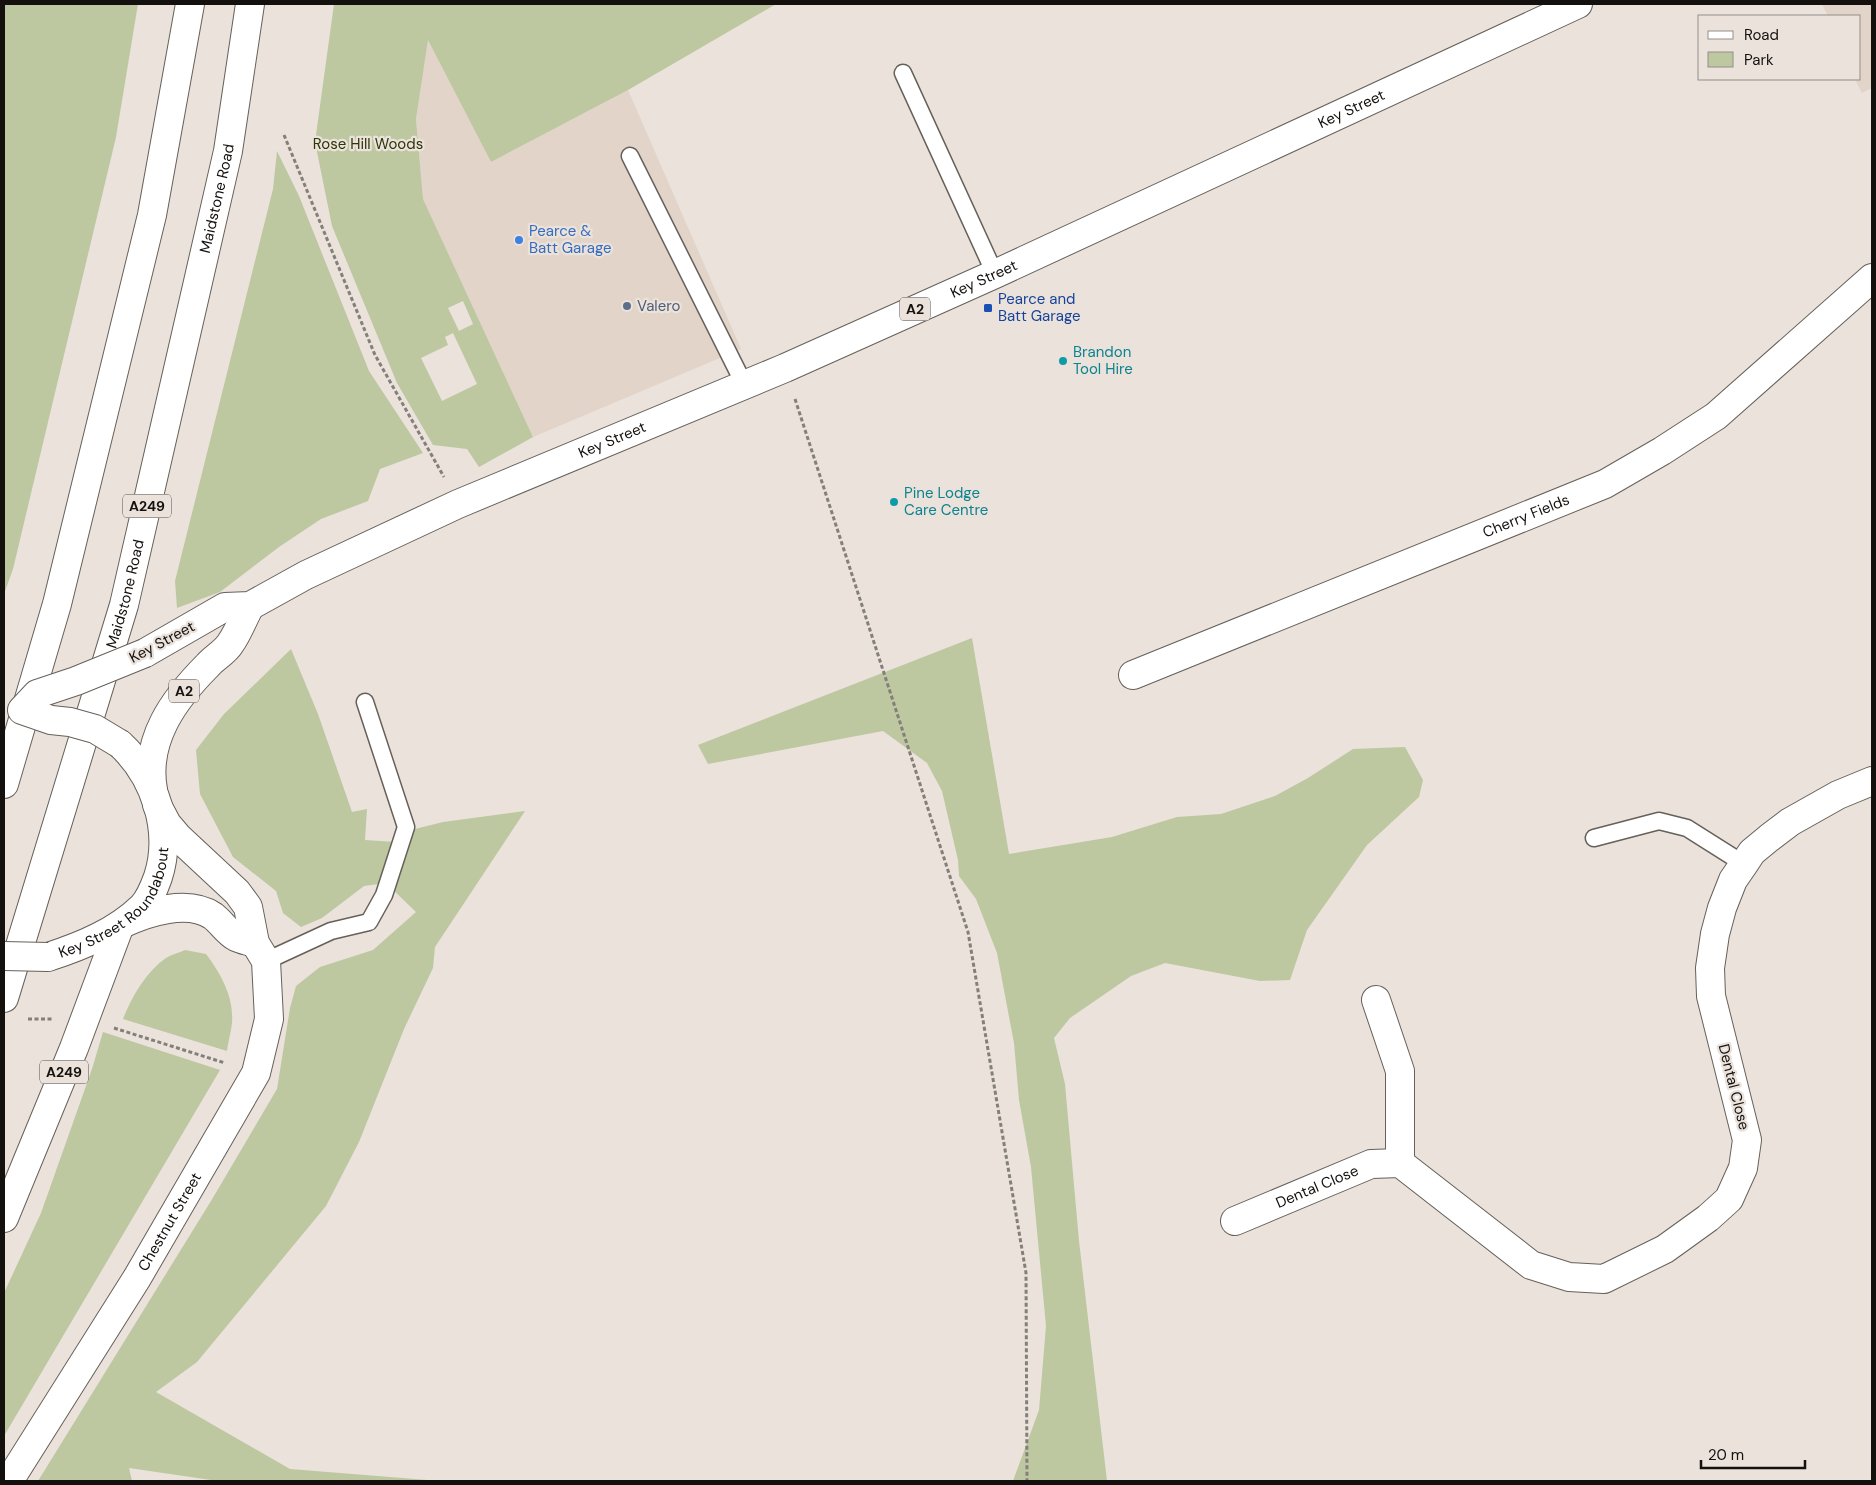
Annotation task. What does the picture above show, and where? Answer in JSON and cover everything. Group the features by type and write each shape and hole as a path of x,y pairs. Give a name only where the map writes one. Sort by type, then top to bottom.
{"main road":[{"path":"4,784 57,604 152,215 190,4"},
{"name":"Maidstone Road","path":"4,998 124,605 228,151 250,4"},
{"name":"Key Street","path":"13,710 37,694 76,681 144,653 225,607 250,606 306,574 458,504 785,368 994,274 1578,4"},
{"name":"Cherry Fields","path":"1133,675 1605,484 1662,452 1716,416 1872,278"},
{"name":"A2","path":"155,797 150,775 151,757 162,727 184,691 207,665 230,645 250,606"},
{"name":"Key Street Roundabout","path":"4,956 48,957 88,943 120,925 142,906 155,886 162,855 163,830 155,797 142,770 120,744 95,729 13,710"},
{"name":"Dental Close","path":"1235,1221 1372,1164 1400,1163 1531,1265 1569,1277 1604,1279 1665,1249 1708,1218 1729,1199 1743,1168 1747,1140 1711,996 1710,968 1715,934 1722,908 1734,880 1752,852 1790,822 1838,795 1872,781"},
{"name":"Chestnut Street","path":"9,1481 137,1278 256,1073 268,1019 260,952 248,907 242,898 178,838 167,824 155,797"},
{"path":"120,925 136,917 157,911 186,908 212,915 235,937 260,952"},
{"name":"A249","path":"4,1218 85,1019 120,925"},
{"path":"1376,1000 1400,1071 1400,1163"}],"lane":[{"path":"903,73 994,274"},
{"path":"630,156 744,384"},
{"path":"260,952 368,922 384,896 406,827 366,702"},
{"path":"1594,838 1637,825 1659,821 1687,828 1744,864"}],"path":[{"path":"284,135 375,354 458,504"},
{"path":"785,368 968,932 1026,1273 1027,1481"},
{"path":"28,1019 85,1019 256,1073"}],"shaded area":[{"path":"1822,4 1872,4 1872,88 1862,93 1856,80 1861,80 1861,15 1828,15"},
{"path":"428,39 491,162 628,90 741,349 533,437 423,199 416,119"}],"green space":[{"path":"4,4 138,4 116,137 13,569 4,594"},
{"name":"Rose Hill Woods","path":"334,4 776,4 628,90 491,162 428,40 416,119 423,199 533,437 479,467 467,449 433,445 397,383 332,226 315,142","holes":["463,301 473,324 459,331 448,308","453,333 477,384 442,401 421,358 448,345 445,337"]},
{"path":"277,151 299,196 369,371 423,453 380,469 368,501 321,519 279,547 220,592 177,608 175,581 273,189"},
{"path":"972,638 1009,854 1112,837 1177,817 1221,814 1275,796 1308,778 1353,749 1405,747 1423,780 1419,797 1367,845 1307,930 1290,980 1260,981 1165,963 1131,976 1070,1018 1054,1038 1065,1084 1079,1241 1107,1481 1013,1481 1039,1410 1046,1326 1031,1167 1019,1100 1014,1043 997,953 976,899 959,876 958,860 942,791 927,763 883,731 708,764 698,745"},
{"path":"291,649 318,714 352,812 367,809 365,840 396,842 415,829 443,822 525,811 435,947 433,968 404,1029 359,1142 326,1206 197,1362 156,1392 290,1469 440,1481 218,1481 129,1468 132,1481 38,1481 211,1201 277,1089 290,1008 296,986 320,967 373,950 416,912 386,883 364,886 322,918 301,927 283,913 276,891 233,857 200,794 196,750 224,714"},
{"path":"185,950 206,954 217,970 229,995 232,1026 227,1051 123,1019 135,993 152,970 166,958"},
{"path":"103,1032 220,1070 4,1436 4,1293 41,1213 92,1069"}],"place":[{"name":"Pearce & Batt Garage","path":"519,240"},
{"name":"Valero","path":"627,306"},
{"name":"Pearce and Batt Garage","path":"988,308"},
{"name":"Brandon Tool Hire","path":"1063,361"},
{"name":"Pine Lodge Care Centre","path":"894,502"}]}
